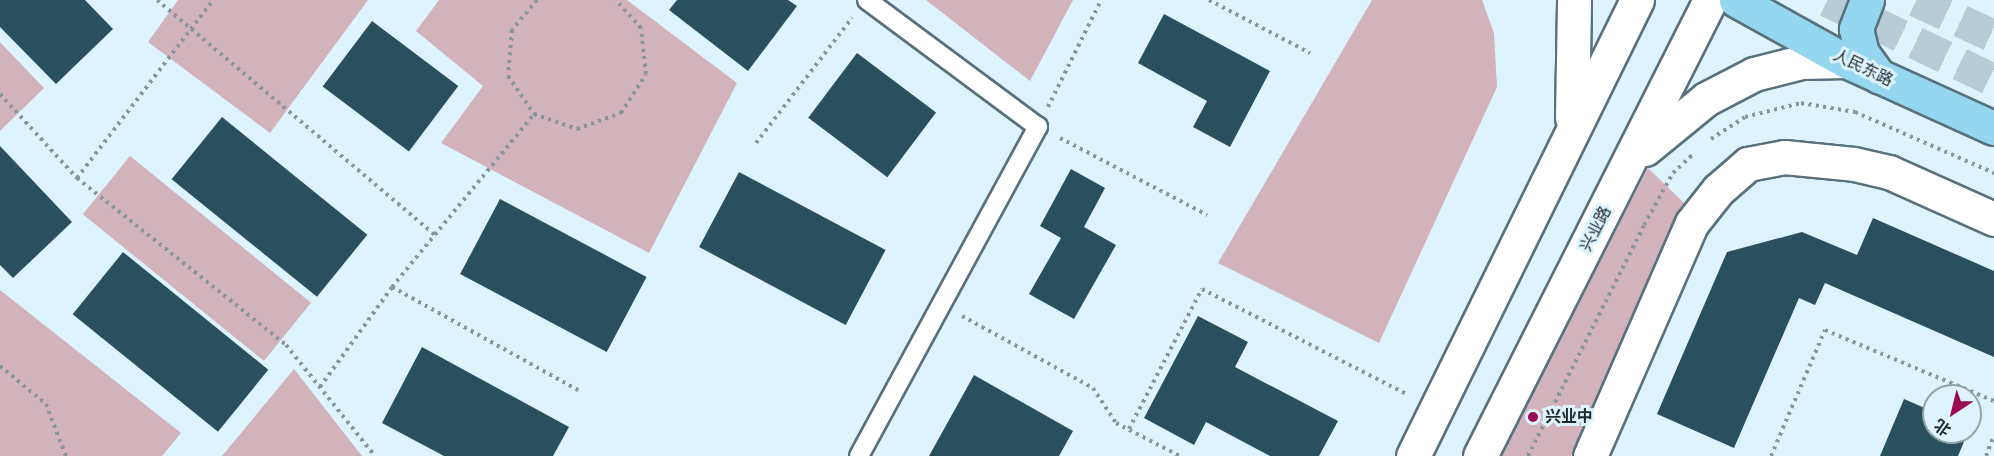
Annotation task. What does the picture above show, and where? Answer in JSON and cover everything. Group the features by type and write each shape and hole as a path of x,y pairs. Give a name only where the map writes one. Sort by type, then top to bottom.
{"main road":[{"path":"1571,134 1574,0"},
{"path":"1413,456 1637,0"},
{"name":"兴业路","path":"1480,456 1629,165 1710,0"},
{"name":"人民东路","path":"1737,0 1846,61 1994,128"},
{"path":"1867,0 1856,29 1862,53 1879,76"},
{"path":"1629,165 1706,99 1754,74 1801,62 1846,61"},
{"path":"1590,456 1692,223 1718,190 1748,164 1784,157 1854,164 1889,172 1994,219"}],"lane":[{"path":"859,456 1038,127 863,4"}],"path":[{"path":"157,0 189,32 435,235"},
{"path":"77,178 213,0"},
{"path":"537,0 512,30 506,53 513,86 534,114 554,125 600,125 637,96 647,51 641,28 616,0"},
{"path":"1101,0 1038,127 1207,215"},
{"path":"1209,0 1310,53"},
{"path":"756,143 863,4"},
{"path":"0,94 77,178 286,345 375,456"},
{"path":"320,387 392,287 534,114"},
{"path":"392,287 578,390"},
{"path":"1129,429 1202,289 1435,409"},
{"path":"941,305 1094,388 1116,423 1180,456"},
{"path":"1771,456 1825,330 1994,401"},
{"path":"0,366 46,404 66,456"},
{"path":"1986,456 1994,435"}],"shaded area":[{"path":"178,0 368,0 270,133 148,42"},
{"path":"439,0 627,0 737,83 649,253 441,143 483,86 416,31"},
{"path":"926,0 1073,0 1030,81"},
{"path":"1372,0 1482,0 1494,33 1497,87 1379,343 1218,263"},
{"path":"0,42 44,88 0,131"},
{"path":"130,156 311,303 264,361 83,214"},
{"path":"1648,168 1684,203 1571,456 1500,456"},
{"path":"0,290 181,433 162,456 0,456"},
{"path":"294,369 362,456 222,456"}],"building":[{"path":"0,0 85,0 113,29 56,84 0,27"},
{"path":"677,0 788,0 797,6 748,71 669,10"},
{"path":"1164,14 1270,71 1230,147 1193,127 1207,101 1138,63"},
{"path":"372,21 458,86 409,151 323,86"},
{"path":"857,53 936,113 887,177 808,118"},
{"path":"222,117 367,235 317,297 172,179"},
{"path":"0,146 72,222 13,278 0,265"},
{"path":"1071,169 1105,188 1084,227 1116,245 1074,319 1029,294 1061,238 1040,226"},
{"path":"739,172 886,250 846,325 699,247"},
{"path":"500,199 647,277 607,352 460,274"},
{"path":"1873,218 1994,271 1994,357 1825,283 1815,305 1799,298 1734,448 1657,414 1727,252 1802,232 1857,255"},
{"path":"123,252 268,370 218,432 73,314"},
{"path":"1198,316 1248,342 1235,367 1338,421 1319,456 1270,456 1206,422 1194,445 1144,418"},
{"path":"422,347 569,427 553,456 444,456 382,423"},
{"path":"974,375 1073,431 1059,456 929,456"},
{"path":"1904,399 1922,407 1922,444 1963,444 1958,456 1880,456"}],"tunnel":[{"path":"1827,0 1994,80"},
{"path":"1916,0 1994,36"}],"place":[{"name":"兴业中","path":"1533,417"}]}
